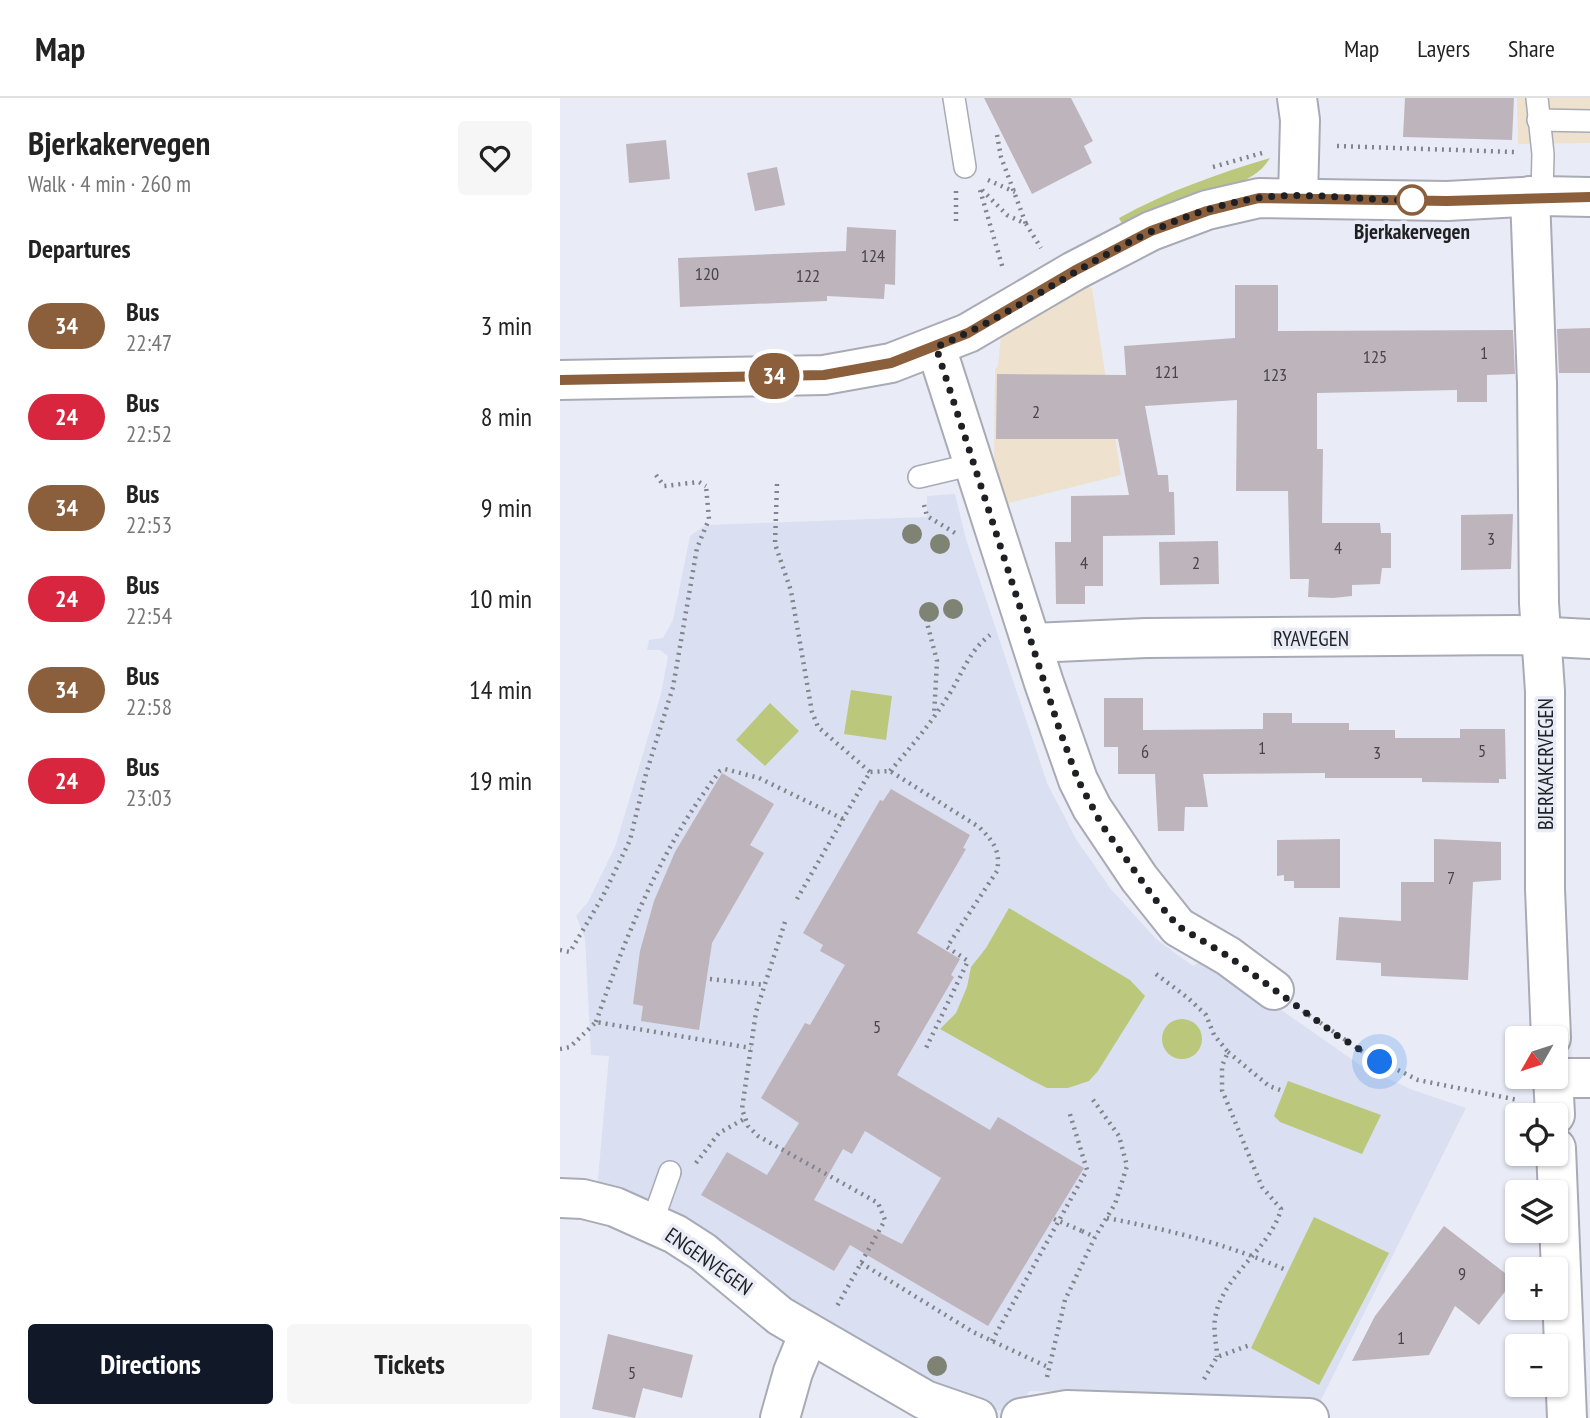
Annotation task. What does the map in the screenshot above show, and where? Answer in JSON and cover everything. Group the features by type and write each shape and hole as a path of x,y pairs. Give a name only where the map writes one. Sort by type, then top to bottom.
{"street":[{"path":"1297,98 1300,120 1298,197"},
{"path":"560,380 824,375 863,370 936,347 968,333 1074,271 1151,231 1207,211 1259,198 1447,201 1536,196 1590,197"},
{"name":"BJERKAKERVEGEN","path":"1536,196 1539,603 1544,637 1545,889 1551,1026"},
{"path":"936,347 1078,780 1102,825 1139,878 1188,935 1228,956 1274,990"},
{"name":"RYAVEGEN","path":"1032,643 1146,638 1590,639"},
{"path":"1560,1166 1575,1242 1567,1418"},
{"name":"ENGENVEGEN","path":"560,1198 583,1199 615,1207 652,1223 703,1252 780,1316 925,1400 977,1418"},
{"path":"780,1418 793,1372 814,1336"},
{"path":"1030,1415 1067,1409 1309,1418"}],"lane":[{"path":"954,98 965,167"},
{"path":"1536,196 1543,154 1537,98"},
{"path":"1538,120 1590,121"},
{"path":"919,477 974,464"},
{"path":"652,1223 670,1172"}],"path":[{"path":"997,135 1001,157 1026,224 1045,256"},
{"path":"1327,147 1543,154"},
{"path":"1005,280 979,186 1007,215 1026,224"},
{"path":"560,950 570,952 603,896 630,840 646,774 673,687 697,548 709,519 707,486 699,482 664,486 656,475"},
{"path":"777,484 775,544 792,591 812,712 818,727 870,772 890,771 979,827 991,839 1000,857 997,871 947,947 968,961 926,1048"},
{"path":"923,503 927,516 966,537"},
{"path":"926,619 937,661 934,716"},
{"path":"890,771 920,739 975,649 995,633"},
{"path":"560,1049 570,1047 596,1022 618,968 624,939 645,892 720,771 725,769 759,778 843,819"},
{"path":"797,899 870,772"},
{"path":"785,922 765,985 751,1048 742,1109 744,1119 758,1136 878,1203 885,1220 814,1336"},
{"path":"1156,974 1206,1015 1214,1035 1228,1052 1269,1086 1283,1091"},
{"path":"710,979 765,985"},
{"path":"1274,990 1352,1046 1418,1080 1476,1093 1561,1090"},
{"path":"596,1022 751,1048"},
{"path":"1217,1357 1215,1318 1227,1291 1270,1234 1281,1209 1262,1187 1222,1090 1222,1066 1228,1052"},
{"path":"1030,1415 1050,1368 1066,1300 1095,1237 1115,1204 1127,1166 1126,1154 1119,1136 1091,1097"},
{"path":"992,1341 1087,1170 1069,1111"},
{"path":"670,1172 688,1175 719,1133 744,1119"},
{"path":"1107,1217 1172,1231 1254,1255 1286,1270"},
{"path":"1054,1219 1095,1237"},
{"path":"861,1263 992,1341 1050,1368"},
{"path":"1199,1414 1198,1395 1207,1370 1217,1357 1250,1345"}],"shaded area":[{"path":"1517,98 1590,98 1590,143 1518,144"},
{"path":"1088,286 1092,289 1121,475 1005,504 994,467 995,369 998,366 1001,336"},
{"path":"955,494 966,539 1047,783 1076,839 1110,888 1156,939 1193,966 1203,960 1224,970 1360,1065 1410,1089 1466,1108 1319,1404 1228,1402 1221,1395 1029,1391 1025,1405 1015,1411 978,1409 840,1330 841,1328 820,1314 808,1317 597,1190 609,1056 591,1055 585,938 576,916 588,902 615,847 661,694 668,656 660,650 647,650 649,640 663,638 673,620 690,536 706,525 927,517 927,496"}],"green space":[{"path":"1270,158 1262,168 1239,183 1172,203 1122,224 1119,218 1193,184"},
{"path":"851,690 892,696 886,740 844,734"},
{"path":"770,703 799,731 765,766 736,740"},
{"path":"1009,908 1130,980 1145,996 1089,1081 1068,1088 1047,1088 940,1029 956,1013 967,987 971,967 986,948"},
{"path":"1182,1019 1196,1025 1202,1039 1196,1053 1182,1059 1168,1053 1162,1039 1168,1025"},
{"path":"1288,1081 1381,1115 1362,1154 1280,1122 1274,1116"},
{"path":"1314,1217 1389,1253 1319,1385 1251,1348"}],"building":[{"path":"984,98 1071,98 1093,141 1084,146 1092,163 1032,194"},
{"path":"1405,98 1514,98 1512,140 1403,137"},
{"path":"666,140 670,179 629,183 626,144"},
{"path":"777,167 785,205 755,211 747,173"},
{"path":"847,227 896,230 895,285 885,284 884,299 827,296 827,301 680,307 678,258 846,251"},
{"path":"1235,285 1278,285 1278,331 1513,330 1515,374 1487,375 1487,402 1457,402 1457,390 1317,393 1317,449 1323,449 1322,523 1380,523 1381,533 1391,533 1391,568 1382,568 1380,584 1352,585 1352,596 1333,598 1308,597 1309,579 1290,579 1288,491 1236,491 1237,400 1145,406 1158,475 1168,475 1169,492 1174,492 1175,535 1103,536 1103,586 1085,586 1085,604 1056,604 1055,542 1071,542 1071,496 1129,495 1118,439 996,439 997,374 1126,375 1124,346 1235,338"},
{"path":"1590,328 1590,373 1559,373 1557,329"},
{"path":"1513,514 1511,569 1461,570 1461,515"},
{"path":"1218,541 1219,584 1160,585 1159,542"},
{"path":"1104,698 1143,698 1143,730 1263,729 1263,713 1292,713 1292,723 1349,723 1349,730 1395,730 1395,738 1460,738 1460,729 1505,729 1506,779 1499,779 1499,783 1422,782 1422,778 1325,778 1325,773 1203,774 1208,807 1185,807 1184,831 1158,831 1155,774 1118,774 1118,747 1104,747"},
{"path":"722,773 774,804 750,845 764,853 712,943 699,1030 641,1021 643,1006 633,1004 640,951 654,901 675,852"},
{"path":"891,789 970,835 963,848 966,849 917,933 960,959 951,975 954,977 897,1075 990,1130 998,1117 1084,1168 988,1326 850,1245 834,1271 701,1195 727,1152 767,1175 799,1123 761,1098 805,1023 810,1025 845,965 820,951 823,945 803,933 880,800 883,801","holes":["865,1131 941,1178 902,1244 814,1200 843,1149 852,1154"]},
{"path":"1340,839 1340,888 1294,888 1294,881 1284,881 1284,875 1277,876 1277,840"},
{"path":"1434,839 1501,842 1501,880 1473,882 1468,980 1381,976 1381,963 1336,960 1339,917 1401,921 1401,882 1434,882"},
{"path":"1444,1226 1505,1273 1505,1292 1479,1325 1455,1306 1429,1355 1352,1361 1375,1316"},
{"path":"608,1334 693,1355 682,1398 643,1388 635,1418 592,1409"}],"bus line":[{"name":"34","path":"560,380 824,375 891,363 968,333 1074,271 1151,231 1207,211 1259,198 1447,201 1542,196 1590,197"}],"place":[{"name":"Bjerkakervegen","path":"1412,200"}],"route":[{"path":"1380,1062 1338,1036 1228,956 1188,935 1154,898 1102,825 1078,780 1060,731 936,347 968,333 1121,245 1207,211 1259,198 1412,200"}]}
